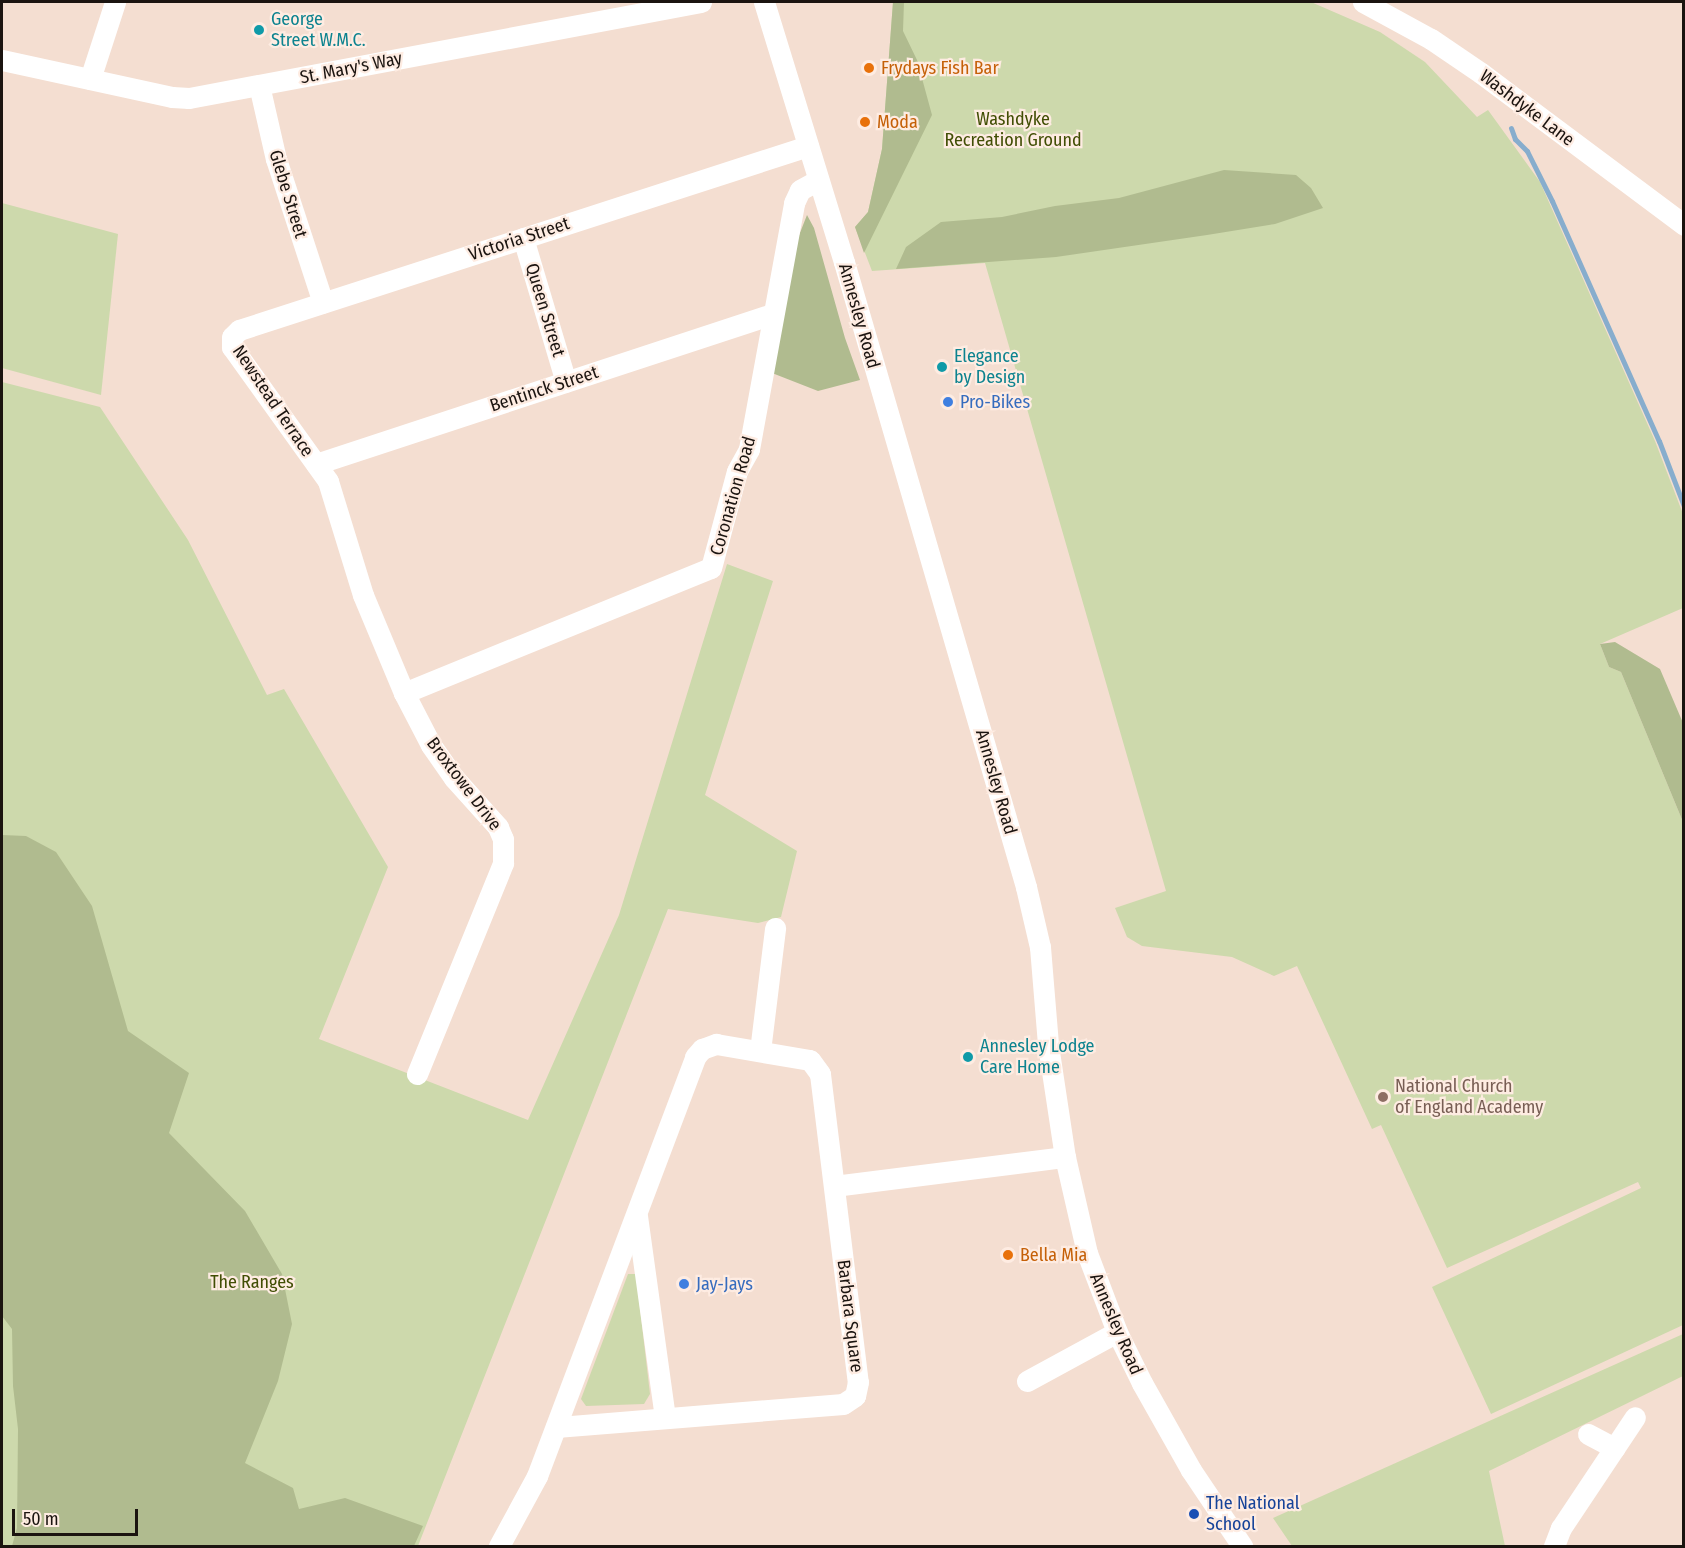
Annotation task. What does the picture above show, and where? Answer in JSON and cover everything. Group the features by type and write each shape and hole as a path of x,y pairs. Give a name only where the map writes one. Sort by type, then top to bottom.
{"street":[{"path":"90,79 115,2"},
{"name":"St. Mary's Way","path":"2,60 189,98 701,2"},
{"name":"Annesley Road","path":"764,2 1026,887 1040,947 1048,1045 1065,1157 1086,1253 1117,1332 1142,1383 1191,1470 1242,1546"},
{"name":"Washdyke Lane","path":"1363,2 1431,39 1481,73 1683,225"},
{"name":"Glebe Street","path":"259,85 276,159 323,303"},
{"name":"Victoria Street","path":"232,337 239,330 808,146"},
{"name":"Coronation Road","path":"404,693 711,568 737,471 749,449 794,203 800,190 818,180"},
{"name":"Queen Street","path":"523,238 566,382"},
{"name":"Bentinck Street","path":"316,464 773,314"},
{"name":"Newstead Terrace","path":"232,337 232,347 316,464"},
{"name":"Broxtowe Drive","path":"316,464 328,481 363,596 404,693 431,745 454,778 498,827 504,839 503,863 417,1074"},
{"path":"759,1051 775,927"},
{"name":"Barbara Square","path":"716,1044 759,1051 803,1057 810,1060 818,1069 858,1382 855,1396 843,1404 556,1427 695,1057 702,1049 716,1044"},
{"path":"834,1186 1065,1157"},
{"name":"Barbara Square","path":"636,1212 665,1418"},
{"path":"1027,1381 1117,1332"},
{"path":"1554,1546 1561,1528 1635,1417"},
{"path":"499,1546 530,1493 556,1427"},
{"path":"1588,1434 1614,1448"}],"green space":[{"name":"Washdyke Recreation Ground","path":"893,2 1311,2 1380,32 1425,62 1477,117 1488,110 1540,182 1655,441 1683,514 1683,608 1600,644 1609,667 1621,672 1683,822 1683,1325 1491,1414 1432,1287 1641,1188 1638,1182 1447,1268 1381,1125 1372,1129 1297,966 1274,976 1232,957 1142,946 1127,937 1115,908 1166,891 985,263 872,271 855,227 868,212 882,149"},
{"path":"893,2 904,2 903,31 917,60 932,115 864,253 855,227 868,212 882,149"},
{"path":"1224,170 1296,175 1311,188 1323,208 1275,224 1056,257 896,269 906,247 941,222 1002,217 1055,206 1119,198"},
{"path":"2,203 118,234 101,395 2,368"},
{"path":"807,215 814,228 845,338 860,380 818,391 772,373 796,243"},
{"name":"The Ranges","path":"2,382 100,407 188,540 267,695 284,689 388,867 319,1039 528,1120 619,915 727,564 773,581 705,795 797,851 781,917 758,923 668,909 418,1546 2,1546"},
{"path":"1615,642 1660,669 1683,723 1683,822 1621,672 1609,667 1600,644"},
{"path":"2,835 26,836 56,852 92,906 128,1031 189,1073 169,1133 245,1211 282,1274 292,1324 278,1381 245,1463 293,1488 299,1509 345,1498 423,1526 414,1546 12,1546 17,1528 18,1429 13,1386 12,1329 2,1316"},
{"path":"628,1274 636,1274 650,1394 644,1404 586,1406 581,1399"},
{"path":"1683,1334 1683,1376 1489,1471 1505,1546 1292,1546 1273,1518"}],"waterway":[{"path":"1511,128 1515,139 1527,151 1552,201 1659,441 1684,506"}],"place":[{"name":"George Street W.M.C.","path":"259,30"},
{"name":"Frydays Fish Bar","path":"869,68"},
{"name":"Moda","path":"865,122"},
{"name":"Elegance by Design","path":"942,367"},
{"name":"Pro-Bikes","path":"948,402"},
{"name":"Annesley Lodge Care Home","path":"968,1057"},
{"name":"National Church of England Academy","path":"1383,1097"},
{"name":"Bella Mia","path":"1008,1255"},
{"name":"Jay-Jays","path":"684,1284"},
{"name":"The National School","path":"1194,1514"}]}
